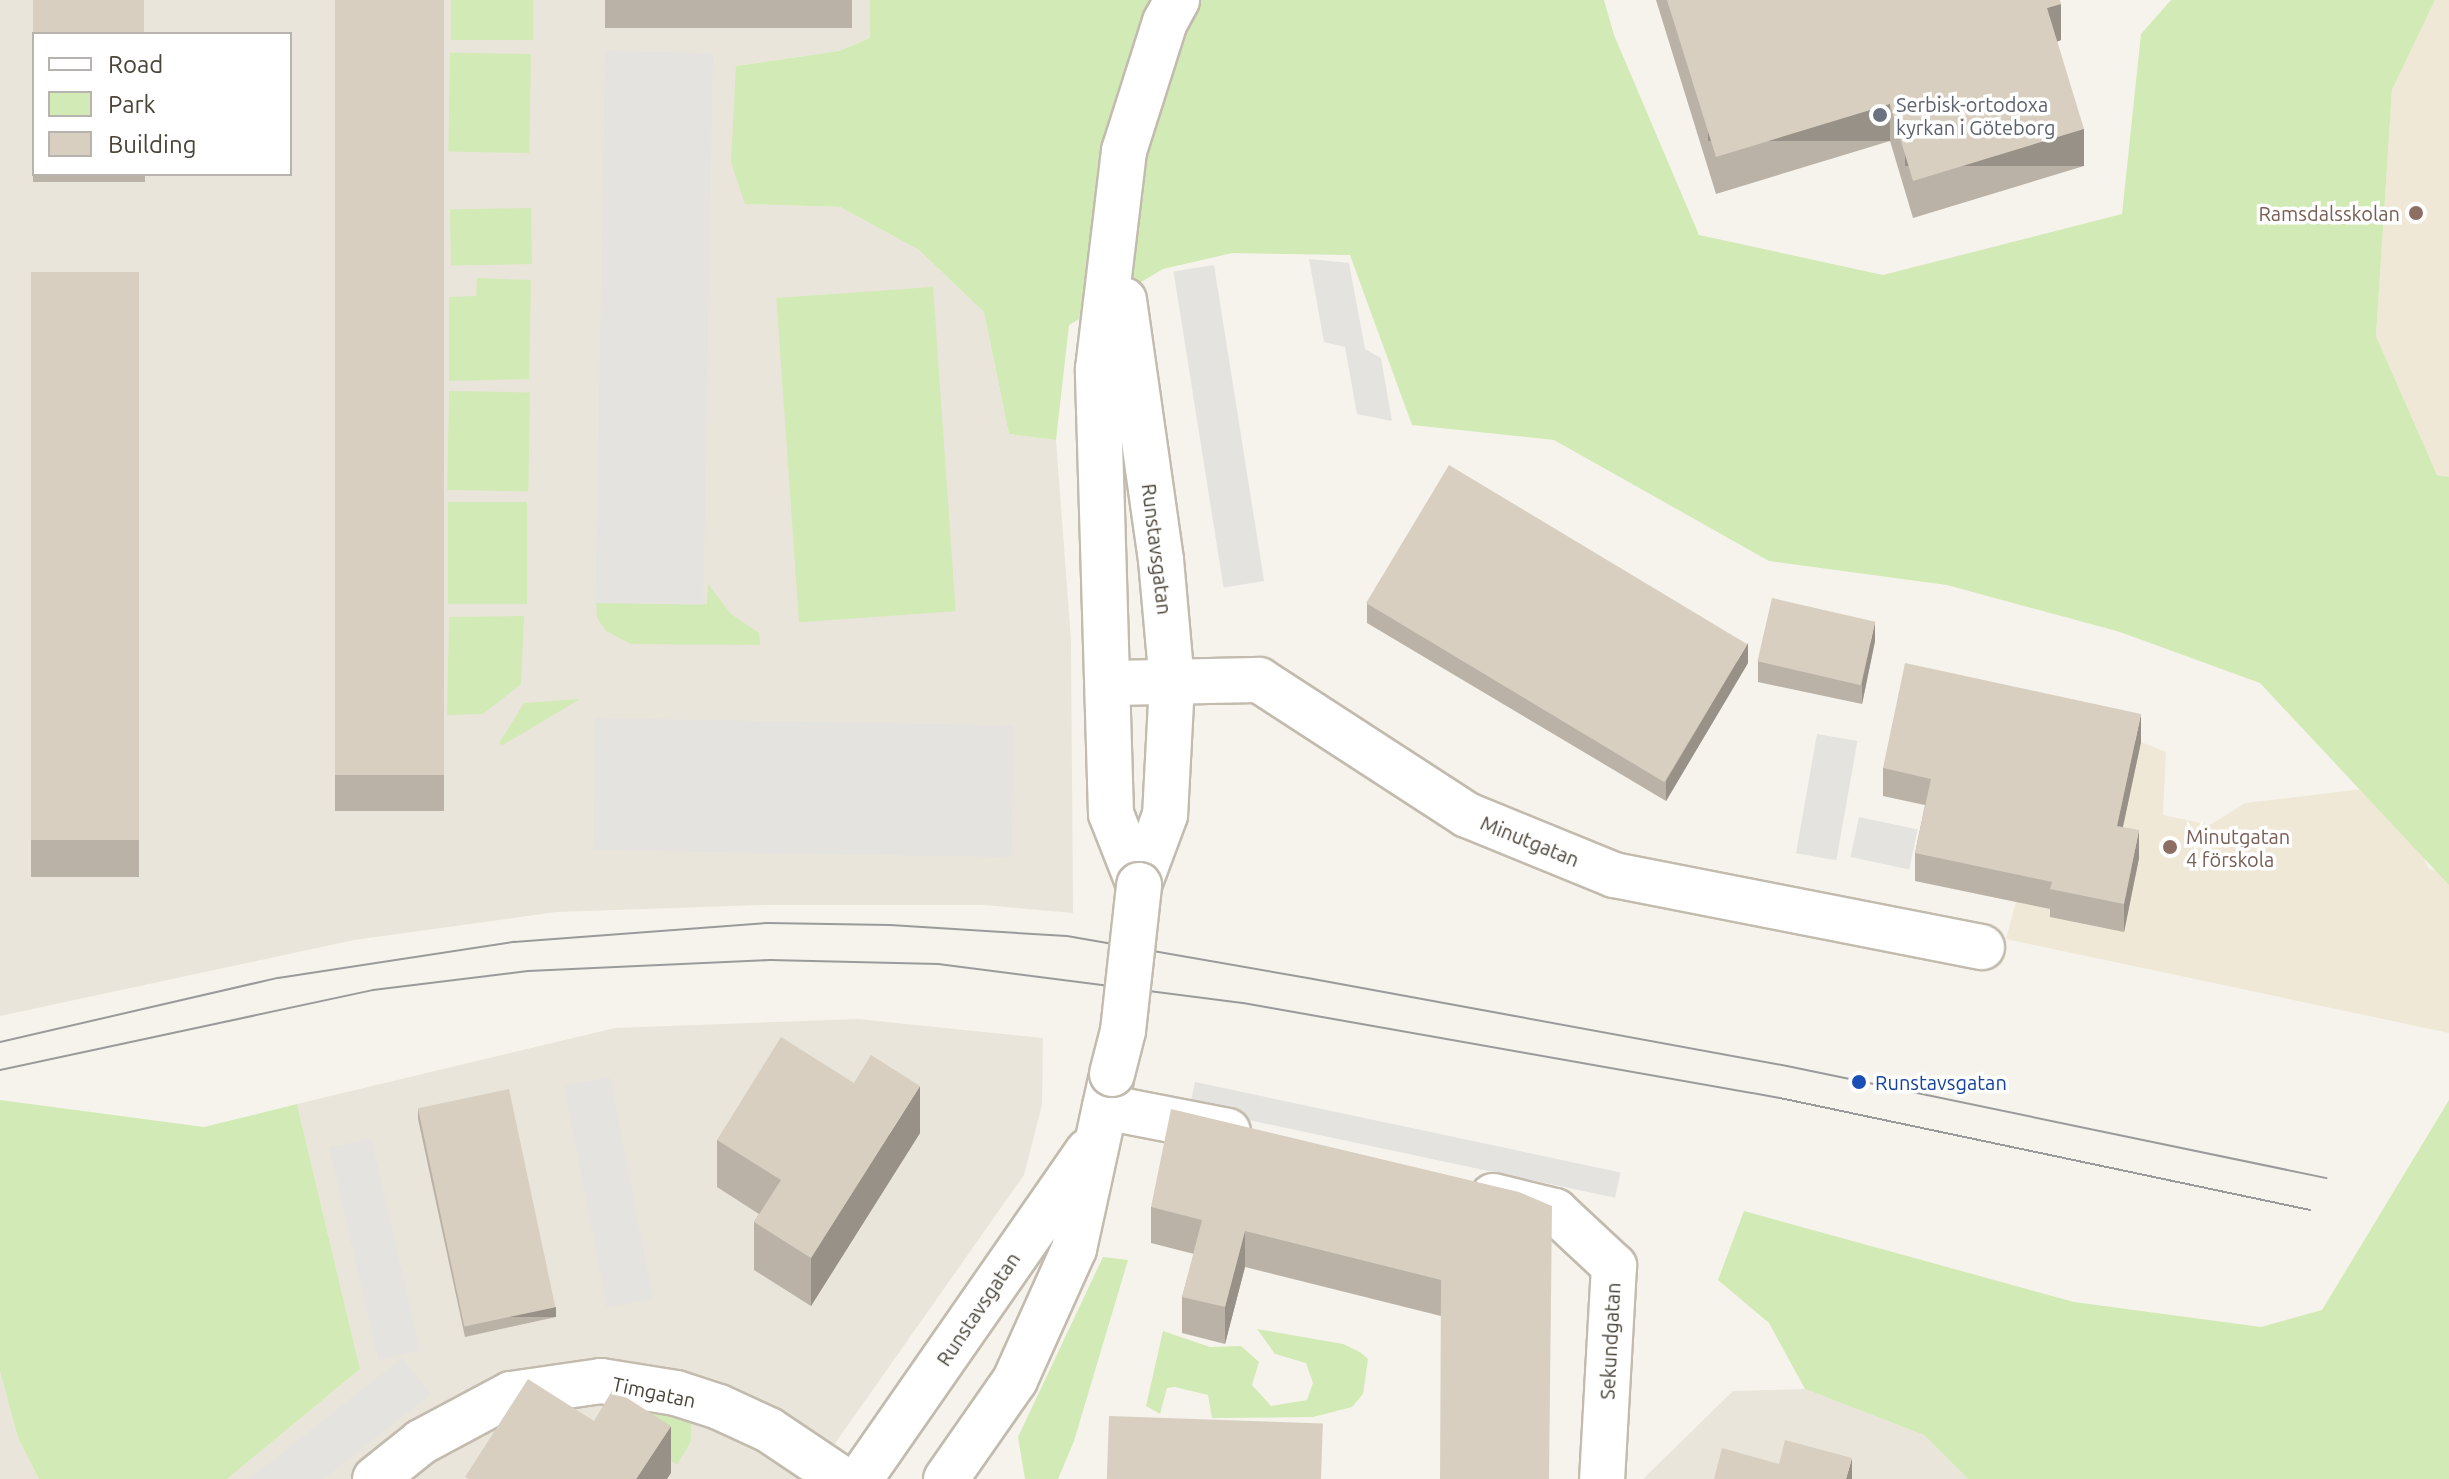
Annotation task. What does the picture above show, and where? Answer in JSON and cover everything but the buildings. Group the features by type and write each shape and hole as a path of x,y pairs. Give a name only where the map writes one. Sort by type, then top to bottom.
{"street":[{"name":"Runstavsgatan","path":"1139,885 1111,814 1110,683 1098,369 1115,210 1136,111 1177,0"},
{"name":"Runstavsgatan","path":"946,1479 1015,1380 1074,1249 1123,1031 1139,885 1165,815 1172,683 1115,210"},
{"name":"Minutgatan","path":"1110,683 1259,680 1467,815 1614,875 1982,947"},
{"name":"Runstavsgatan","path":"860,1479 1105,1107"},
{"path":"1105,1107 1272,1142"},
{"name":"Sekundgatan","path":"1451,1186 1555,1211 1614,1266 1602,1479"},
{"name":"Timgatan","path":"375,1479 421,1442 511,1394 601,1381 676,1393 719,1407 769,1430 842,1479"}],"shaded area":[{"path":"0,0 870,0 870,38 839,51 736,66 746,204 840,207 919,250 984,312 1009,434 1056,440 1071,640 1073,913 983,905 762,905 556,912 354,940 0,1016"},
{"name":"Ramsdalsskolan","path":"2435,0 2449,0 2449,477 2437,475 2376,336 2392,90"},
{"path":"605,51 713,53 703,605 595,603"},
{"path":"1309,259 1349,263 1365,349 1381,358 1392,421 1357,414 1345,347 1324,342"},
{"path":"1214,265 1264,581 1224,587 1174,271"},
{"name":"Minutgatan 4 förskola","path":"1905,691 2141,742 2166,752 2163,815 2210,825 2245,803 2388,786 2429,869 2449,875 2449,1033 2006,939 2016,902 1915,881 1931,807 1883,796"},
{"path":"595,718 1014,725 1012,857 593,850"},
{"path":"1817,734 1857,741 1836,860 1796,853"},
{"path":"1859,817 1918,829 1909,870 1850,857"},
{"path":"858,1019 1043,1038 1042,1105 1024,1175 810,1479 227,1479 360,1369 297,1104 615,1028"},
{"path":"610,1077 653,1299 607,1308 564,1086"},
{"path":"1195,1082 1620,1172 1615,1198 1190,1107"},
{"path":"371,1138 420,1350 378,1360 329,1148"},
{"path":"402,1358 431,1394 323,1479 249,1479"},
{"path":"0,1372 18,1438 39,1479 0,1479"},
{"path":"1805,1389 1924,1435 1968,1479 1643,1479 1733,1391"}],"green space":[{"path":"451,0 533,0 533,40 451,40"},
{"path":"870,0 1604,0 1614,35 1699,235 1883,275 2122,214 2141,34 2171,0 2435,0 2392,90 2376,336 2437,475 2449,477 2449,885 2260,683 2120,632 1947,585 1769,561 1554,440 1412,425 1350,255 1232,253 1163,269 1069,325 1056,440 1009,434 984,312 919,250 840,207 745,204 731,162 736,66 839,51 870,38"},
{"path":"450,53 531,54 529,153 448,152"},
{"path":"531,208 532,264 451,265 450,209"},
{"path":"477,278 531,280 529,379 449,381 449,297 476,296"},
{"path":"933,287 956,611 799,622 776,298"},
{"path":"449,391 530,392 528,491 447,490"},
{"path":"448,502 527,502 527,604 448,604"},
{"path":"708,584 731,614 759,633 760,645 631,644 606,631 597,618 596,600 707,604"},
{"path":"524,616 521,684 483,714 447,715 449,617"},
{"path":"580,699 503,745 499,743 524,703"},
{"path":"0,1100 204,1127 297,1104 360,1369 227,1479 39,1479 18,1438 0,1372"},
{"path":"2449,1100 2449,1479 1968,1479 1924,1435 1805,1389 1769,1323 1718,1280 1744,1211 2074,1302 2261,1327 2322,1310"},
{"path":"1103,1257 1128,1260 1074,1441 1058,1479 1025,1479 1018,1437"},
{"path":"1257,1329 1343,1344 1360,1352 1368,1359 1363,1394 1352,1407 1313,1417 1212,1418 1208,1395 1175,1387 1167,1388 1160,1414 1146,1406 1163,1331 1210,1347 1241,1346 1259,1362 1252,1385 1271,1406 1307,1400 1313,1383 1306,1363 1275,1354"},
{"path":"649,1409 691,1423 691,1441 677,1465 604,1411"}],"tram line":[{"path":"0,1042 278,978 514,942 767,923 890,925 1067,936 1313,979 1787,1066 2326,1178"},
{"path":"0,1070 373,990 528,971 770,960 938,964 1243,1003 1780,1098 2310,1210"}],"place":[{"name":"Serbisk-ortodoxa kyrkan i Göteborg","path":"1880,115"},
{"name":"Ramsdalsskolan","path":"2416,213"},
{"name":"Minutgatan 4 förskola","path":"2170,847"},
{"name":"Runstavsgatan","path":"1859,1082"}]}
